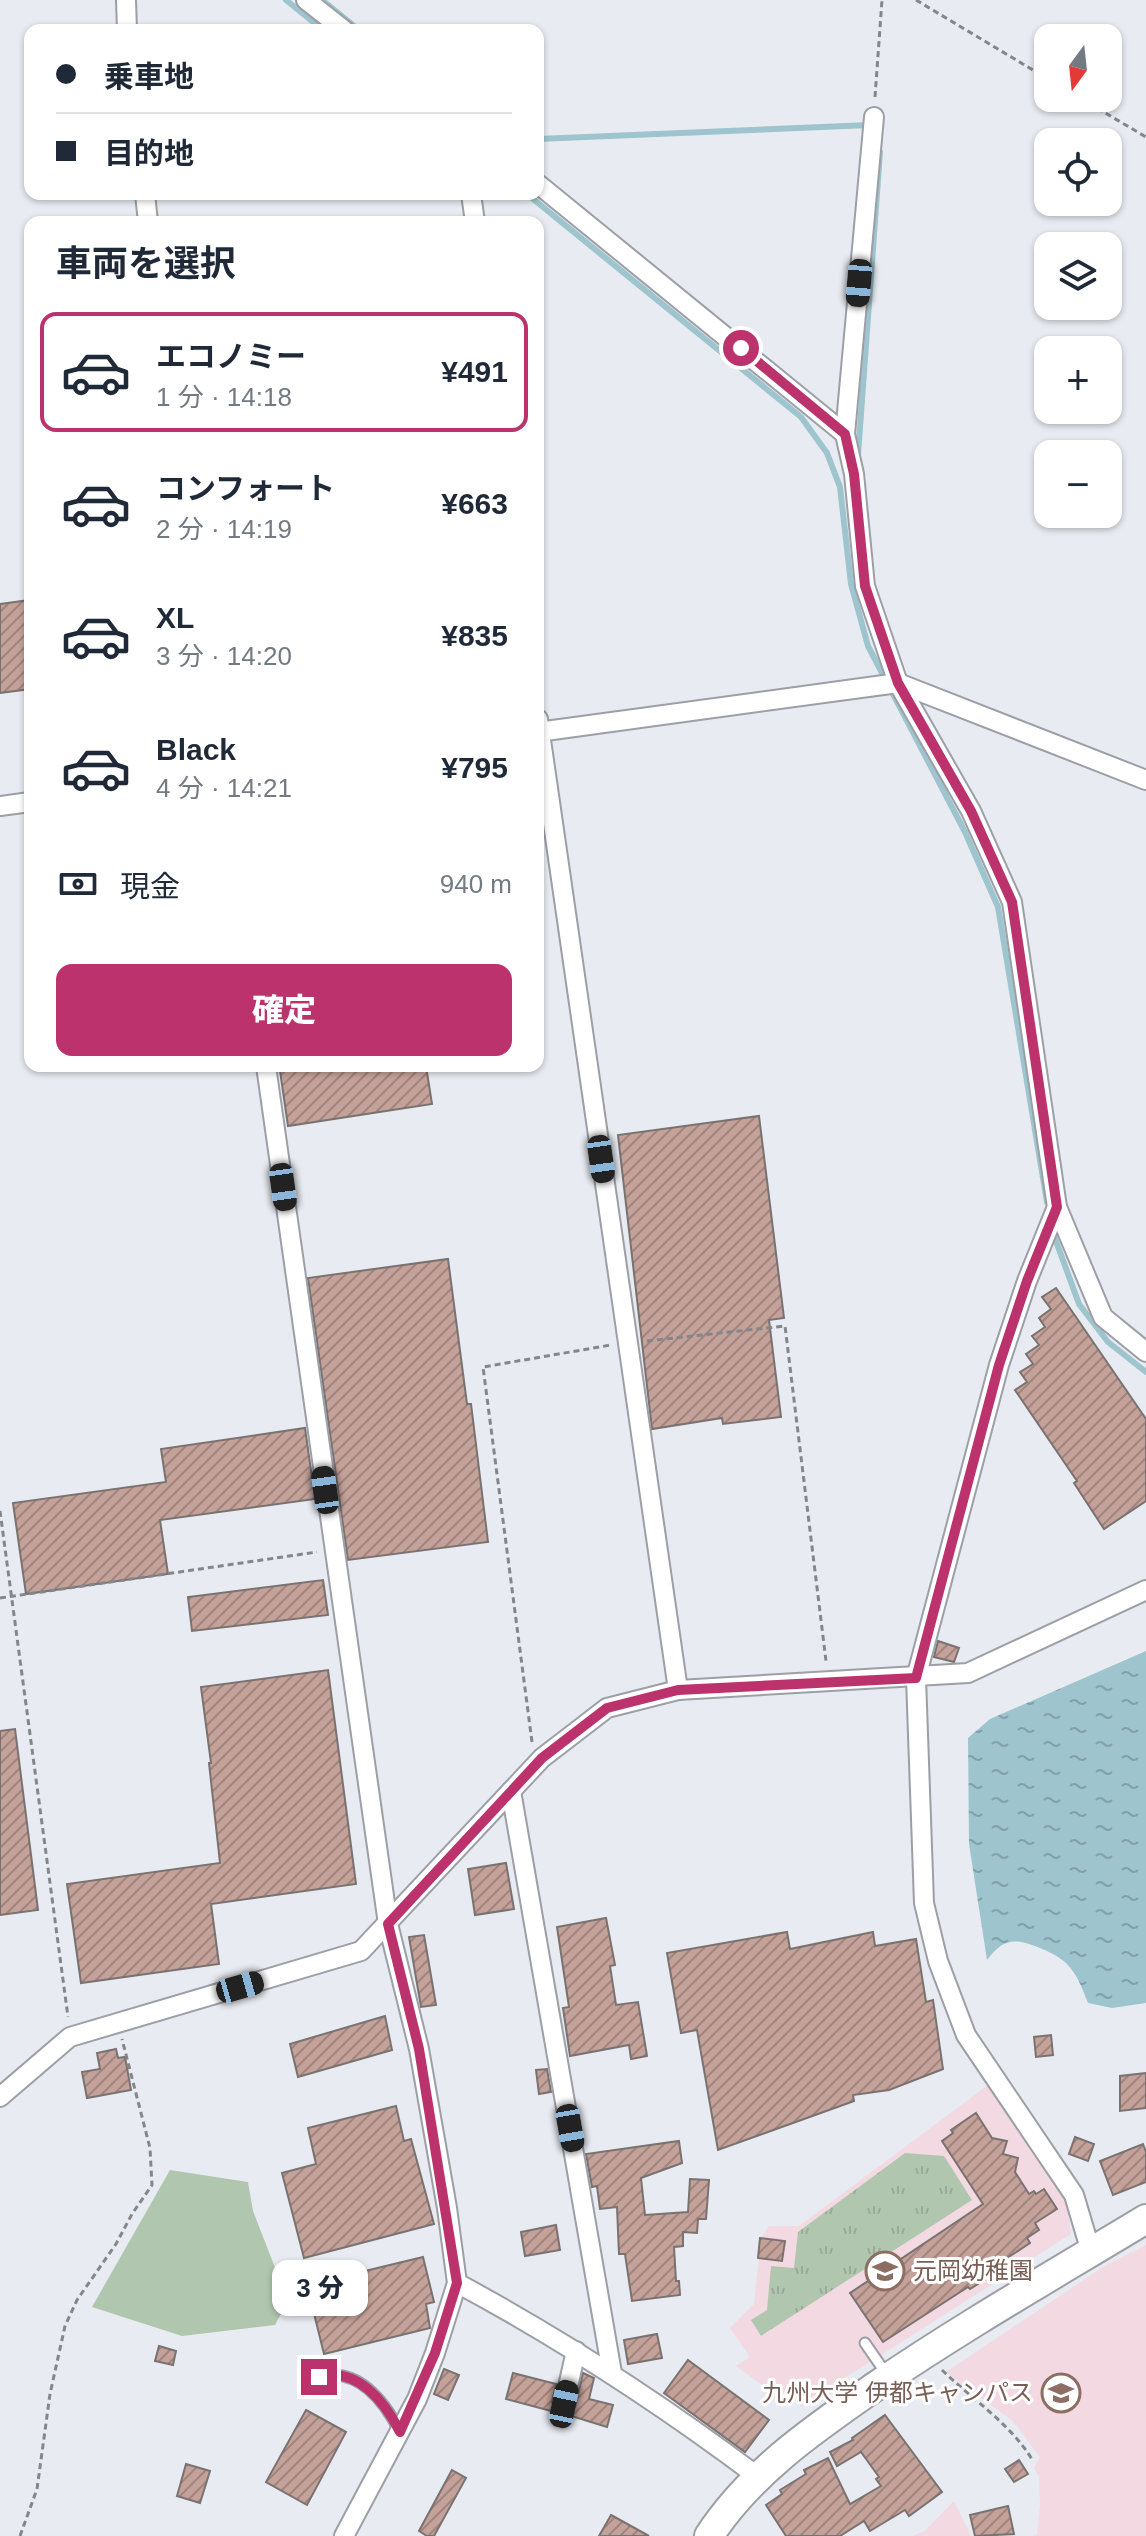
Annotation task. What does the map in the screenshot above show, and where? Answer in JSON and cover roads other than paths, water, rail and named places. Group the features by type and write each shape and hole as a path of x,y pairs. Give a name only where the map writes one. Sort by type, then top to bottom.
{"main road":[{"path":"709,2536 757,2476 828,2419 958,2331 1146,2219"}],"street":[{"path":"126,0 127,24"},
{"path":"306,0 336,24"},
{"path":"873,125 845,434 854,474 865,586 890,684 971,811 1012,902 1057,1207 1103,1317 1146,1352"},
{"path":"544,189 845,434"},
{"path":"544,727 890,684 1146,780"},
{"path":"544,763 678,1690"},
{"path":"0,806 24,803"},
{"path":"267,1072 388,1924 419,2049 457,2283 435,2353 400,2432 344,2536"},
{"path":"1057,1207 999,1365 916,1678 924,1903 938,1961 966,2035 1074,2195 1091,2252"},
{"path":"0,2097 70,2037 361,1951 542,1758 607,1708 678,1690 968,1673 1146,1590"},
{"path":"511,1791 612,2373"},
{"path":"457,2283 524,2319 612,2373 680,2418 757,2476"},
{"path":"564,2404 576,2351"}],"lane":[{"path":"865,2343 889,2378"},
{"path":"319,2377 332,2373 374,2392 387,2407 400,2432"}],"water":[{"path":"1146,1651 1146,2003 1112,2008 1088,2003 1069,1967 1056,1956 1035,1946 1008,1942 987,1960 969,1844 968,1738 990,1719"}],"waterway":[{"path":"286,0 316,24"},
{"path":"322,0 352,24"},
{"path":"544,139 870,125"},
{"path":"858,455 880,152"},
{"path":"534,200 801,417 827,453 840,487 851,584 868,646 965,832 998,907 1047,1202"},
{"path":"1053,1233 1079,1304 1108,1342 1146,1372"}],"place":[{"name":"元岡幼稚園","path":"885,2271"},
{"name":"九州大学 伊都キャンパス","path":"1061,2393"}]}
